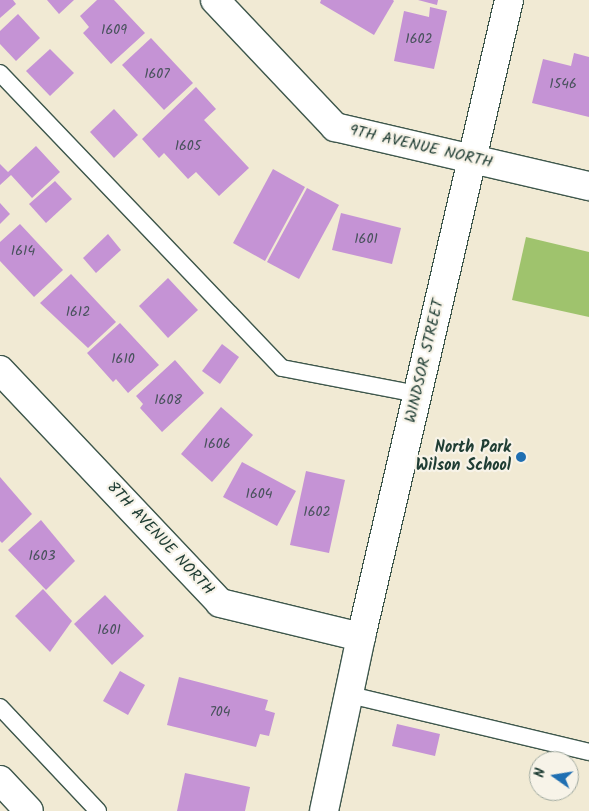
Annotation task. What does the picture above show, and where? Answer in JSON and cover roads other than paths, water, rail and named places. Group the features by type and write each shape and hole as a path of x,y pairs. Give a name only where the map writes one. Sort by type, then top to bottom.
{"street":[{"name":"9TH AVENUE NORTH","path":"215,0 335,127 589,186"},
{"name":"WINDSOR STREET","path":"324,811 361,637 509,0"},
{"name":"8TH AVENUE NORTH","path":"0,370 220,603 361,637"},
{"path":"0,780 29,811"}],"lane":[{"path":"0,73 282,368 417,394"},
{"path":"350,695 589,752"},
{"path":"0,707 98,811"}],"place":[{"name":"North Park Wilson School","path":"521,457"}]}
